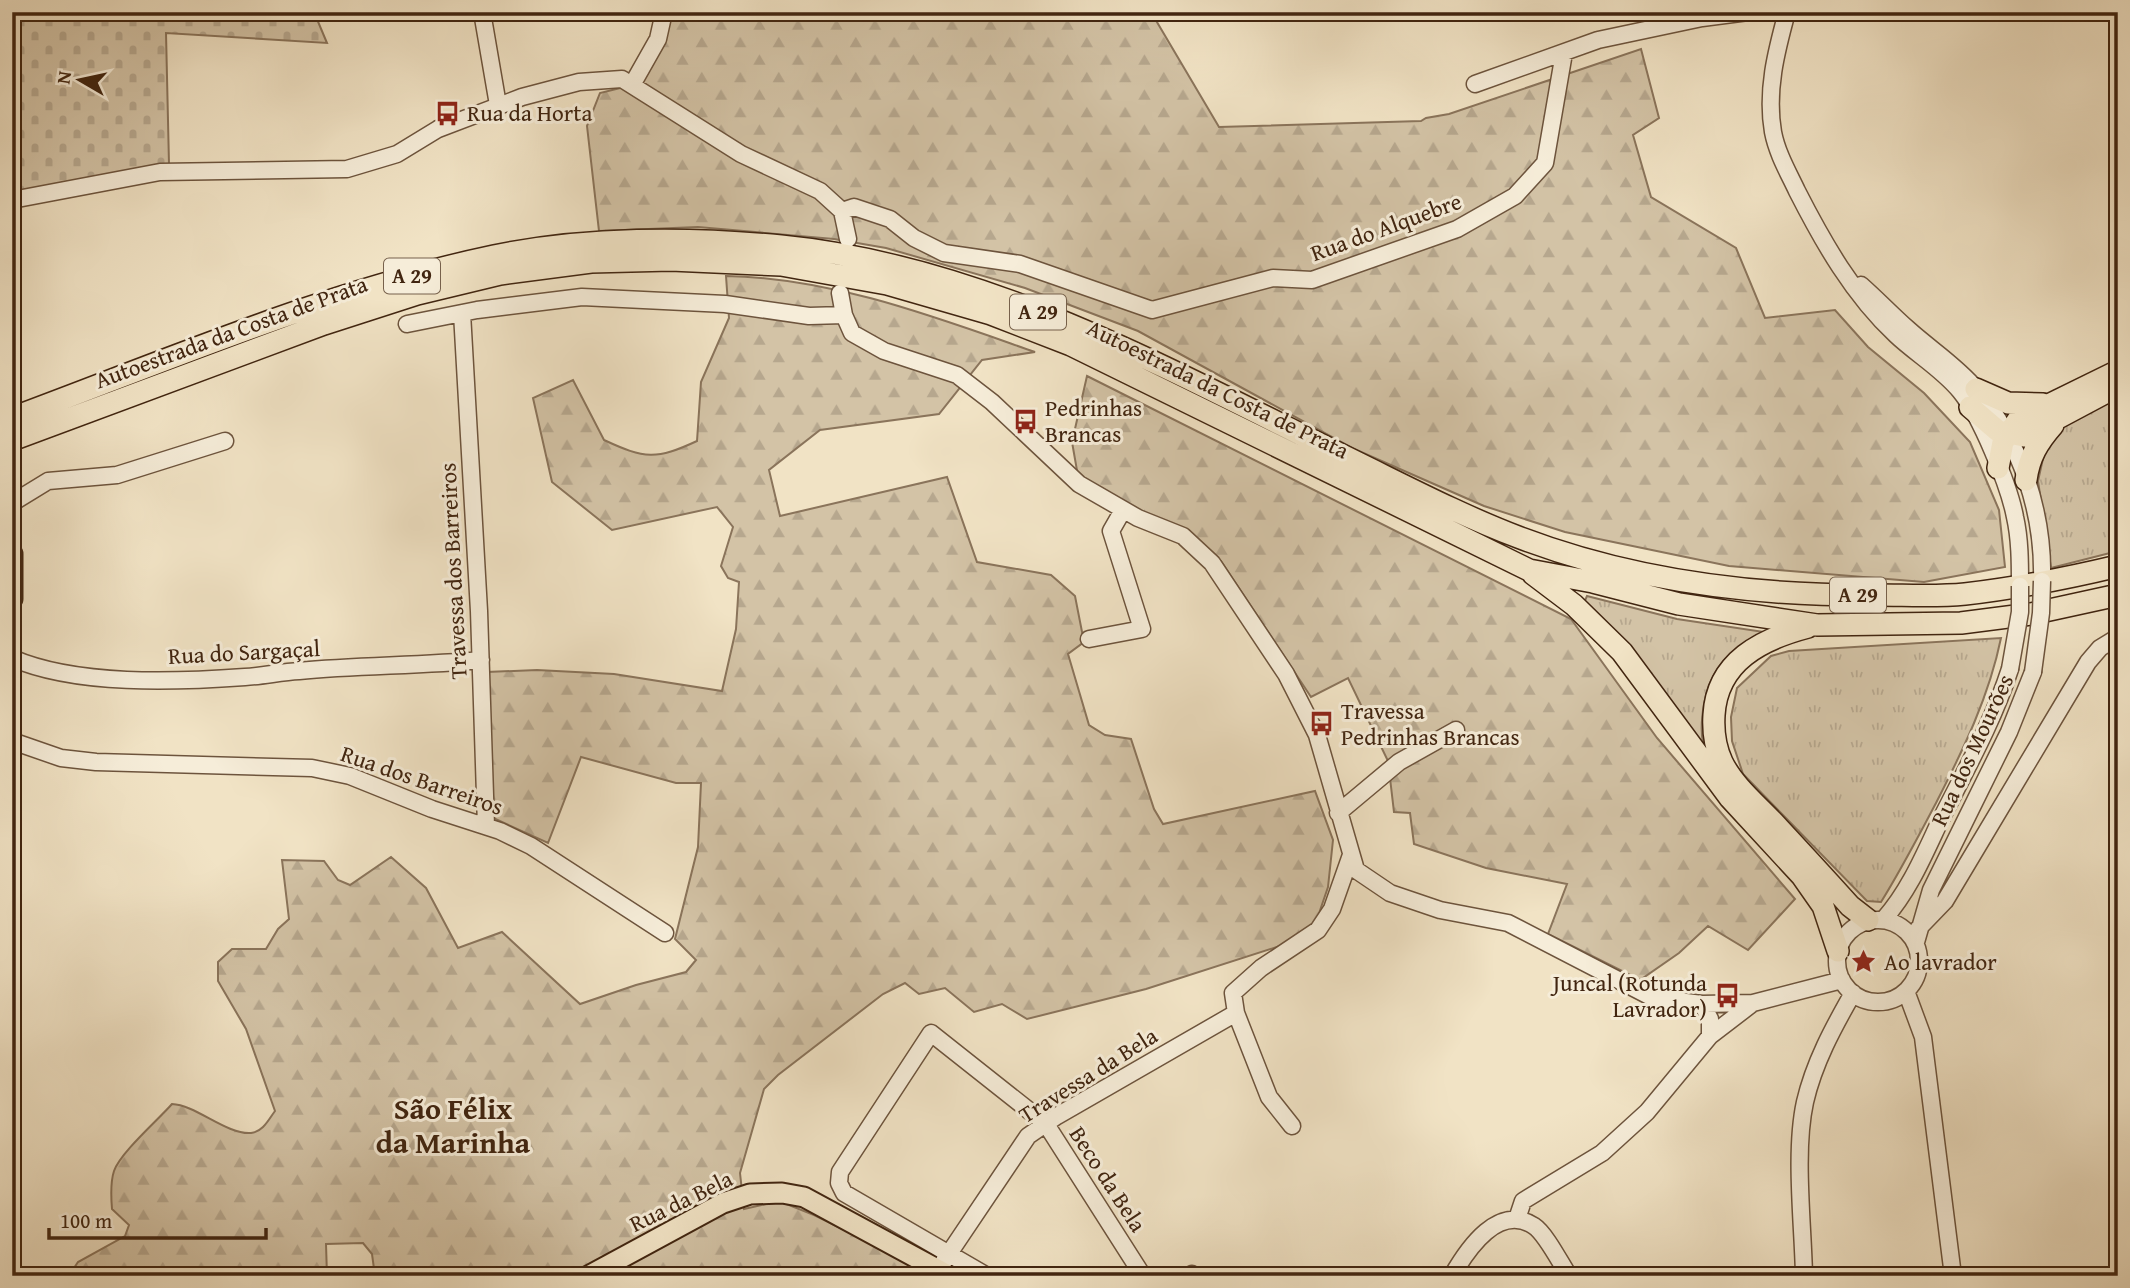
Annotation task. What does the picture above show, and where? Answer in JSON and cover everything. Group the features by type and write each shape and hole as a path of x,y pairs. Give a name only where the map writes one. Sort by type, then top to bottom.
{"highway":[{"name":"Autoestrada da Costa de Prata","path":"12,418 316,304 418,274 500,255 591,243 674,240 783,246 893,265 995,295 1077,327 1430,499 1521,539 1598,563 1680,581 1757,592 1847,596 1959,595 2031,585 2118,566"},
{"name":"Autoestrada da Costa de Prata","path":"12,440 324,324 417,294 500,274 592,262 743,262 818,271 887,284 991,314 1071,345 1529,570 1592,582 1679,604 1817,625 1961,623 2031,614 2118,595"},
{"path":"2026,480 2032,455 2055,411 2118,371"},
{"path":"1998,468 2007,434 2018,420 2055,411 2118,386"},
{"path":"1973,398 2055,411"},
{"path":"1973,398 1990,426 2007,434"},
{"path":"1529,570 1574,605 1622,652 1730,798 1802,876 1824,905 1838,951"},
{"path":"1817,625 1766,640 1739,659 1727,673 1714,708 1716,746 1731,777 1850,906 1876,920"}],"main road":[{"path":"12,554 12,599"},
{"name":"Rua da Bela","path":"588,1276 723,1203 750,1194 804,1197 946,1266"}],"street":[{"path":"482,12 498,105"},
{"path":"632,85 658,39 664,12"},
{"path":"1475,84 1598,40 1702,18 1748,12"},
{"name":"Rua dos Mourões","path":"1785,13 1770,91 1773,133 1783,163 1818,231 1841,268 1973,398 2015,516 2020,556 2020,612 2010,669 1989,724 1912,879 1894,909 1876,920"},
{"name":"Rua do Alquebre","path":"842,211 854,207 890,219 914,238 944,253 1020,264 1152,310 1273,278 1312,280 1457,229 1515,196 1545,163 1564,53"},
{"path":"12,200 160,172 347,169 397,154 438,130 498,105 579,82 622,79 741,154 820,191 842,211 848,239"},
{"path":"840,293 852,333 884,351 957,375 992,402 1079,484 1138,518 1183,536 1212,563 1286,674 1317,735 1356,870 1390,893 1440,910 1508,923 1653,998 1702,1004 1753,1003 1847,987"},
{"path":"407,324 462,313 582,297 725,304 809,316 845,315"},
{"name":"Travessa dos Barreiros","path":"462,313 481,660 486,826"},
{"name":"Rua dos Mourões","path":"1917,936 1931,890 2010,732 2033,672 2042,613 2043,553 2036,511 2019,457 2007,434"},
{"path":"12,503 48,481 117,475 225,440"},
{"path":"1089,639 1142,629 1111,531 1123,510"},
{"path":"1917,936 1903,927 1876,920 1852,928 1841,942 1837,961 1847,987 1866,1000 1880,1002 1894,999 1906,991 1915,979 1920,965 1917,936 1945,901 2088,662 2099,648 2118,637"},
{"name":"Rua do Sargaçal","path":"12,658 31,666 88,677 162,680 247,677 299,671 421,666 481,660"},
{"path":"1338,813 1399,762 1456,730"},
{"name":"Rua dos Barreiros","path":"12,741 61,758 96,762 312,768 350,776 432,809 486,826 531,846 665,933"},
{"path":"1292,1126 1269,1097 1236,1013 1233,993 1261,968 1318,930 1332,909 1351,855"},
{"path":"1804,1276 1801,1132 1805,1104 1847,987"},
{"path":"1906,991 1923,1037 1953,1276"},
{"path":"1517,1219 1523,1201 1602,1153 1647,1112 1710,1036 1753,1003"},
{"path":"1702,1004 1710,1019 1710,1036"},
{"name":"Travessa da Bela","path":"946,1266 1028,1136 1236,1013"},
{"name":"Beco da Bela","path":"839,1183 841,1172 931,1033 1046,1124 1143,1276"},
{"name":"Rua da Bela","path":"839,1183 844,1193 946,1266 987,1276"},
{"path":"1452,1276 1477,1240 1502,1220 1517,1219 1537,1227 1569,1276"}],"green space":[{"path":"12,12 314,12 327,43 166,33 169,164 40,191 19,192 12,158 12,40 17,40 20,34 12,31"},
{"path":"669,12 1151,12 1219,127 1421,121 1641,49 1659,118 1633,135 1651,197 1736,248 1765,318 1835,310 1868,347 1924,393 1970,442 1999,510 2005,567 1924,582 1729,566 1565,532 1484,506 1352,448 1138,331 1025,288 886,248 834,239 698,227 599,231 587,126 600,93 624,87 656,59"},
{"path":"726,276 766,278 844,292 921,313 1035,352 982,360 939,414 820,430 769,470 780,516 947,477 977,562 1051,575 1075,596 1084,642 1068,654 1089,725 1105,735 1131,739 1154,809 1163,824 1315,791 1333,840 1328,887 1313,931 1281,947 1146,989 1027,1019 1002,1004 974,1012 945,988 919,994 905,983 883,994 778,1075 764,1089 740,1173 744,1209 779,1201 814,1215 938,1276 375,1276 372,1254 363,1243 326,1244 327,1276 74,1276 72,1271 78,1262 125,1236 129,1225 112,1209 111,1185 114,1171 131,1146 172,1104 191,1109 232,1129 251,1133 265,1125 275,1111 246,1029 218,981 218,962 232,949 266,949 278,929 289,919 282,860 324,861 338,880 350,885 391,857 426,888 458,948 502,932 580,1004 686,972 696,960 675,939 698,847 701,783 676,783 581,757 548,843 491,817 487,672 537,670 614,674 722,691 736,629 739,582 728,578 721,566 733,527 717,507 612,530 552,482 533,398 573,380 604,440 630,451 650,455 671,452 697,441 701,382 729,318"},
{"path":"1087,376 1571,619 1657,738 1795,899 1748,950 1708,926 1679,953 1640,980 1548,934 1567,884 1486,868 1414,844 1410,813 1394,812 1388,761 1348,678 1311,697 1221,561 1178,541 1079,482 1072,442"},
{"path":"2118,397 2118,551 2051,568 2038,481 2044,454 2056,435 2071,419"},
{"path":"1587,596 1677,619 1764,632 1724,660 1707,690 1702,737 1716,772 1583,605"},
{"path":"2001,638 1982,702 1936,803 1881,902 1867,901 1743,774 1732,741 1731,717 1737,688 1771,656 1789,651"}],"place":[{"name":"Rua da Horta","path":"447,113"},
{"name":"Pedrinhas Brancas","path":"1025,421"},
{"name":"Travessa Pedrinhas Brancas","path":"1321,724"},
{"name":"Ao lavrador","path":"1864,962"},
{"name":"Juncal (Rotunda Lavrador)","path":"1727,996"}],"district":[{"name":"São Félix da Marinha","path":"453,1126"}]}
